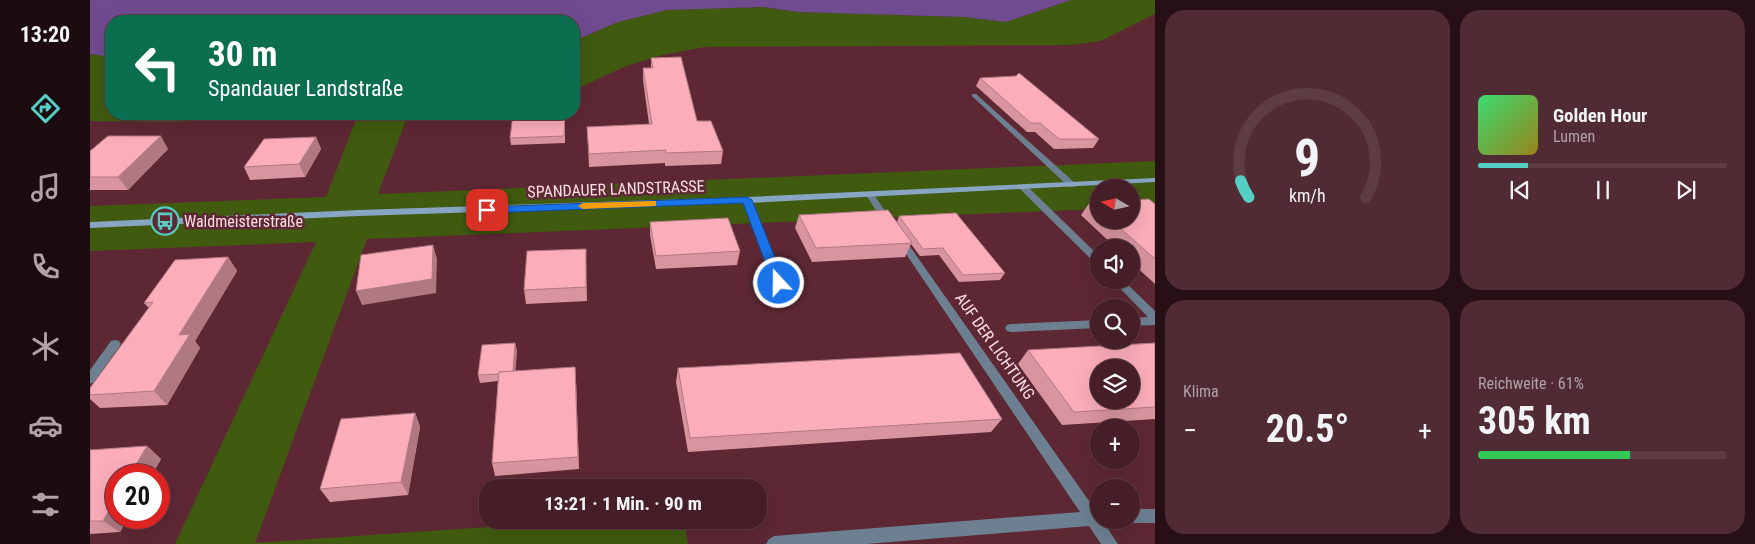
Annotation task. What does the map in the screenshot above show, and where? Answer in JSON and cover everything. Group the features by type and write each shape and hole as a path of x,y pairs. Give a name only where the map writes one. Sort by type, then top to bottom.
{"main road":[{"name":"SPANDAUER LANDSTRASSE","path":"90,225 359,213 870,195 1155,180"}],"street":[{"path":"974,95 1072,185"},
{"path":"1024,188 1090,253"},
{"name":"AUF DER LICHTUNG","path":"870,195 1090,511"},
{"path":"747,200 779,283"},
{"path":"1126,289 1155,319"},
{"path":"1140,321 1155,319"},
{"path":"1011,328 1090,324"},
{"path":"90,379 115,344"},
{"path":"1140,516 1155,516"},
{"path":"774,544 1090,518"},
{"name":"AUF DER LICHTUNG","path":"1101,529 1110,544"}],"green space":[{"path":"1071,0 1155,0 1155,14 1101,41 1071,45 705,47 662,55 626,66 580,87 580,38 618,22 667,10 763,7 798,12 965,17 1006,22"},
{"path":"90,54 105,56 105,120 242,120 90,121"},
{"path":"356,120 406,120 378,194 1155,161 1155,206 1140,207 1140,179 1090,179 1090,209 367,239 255,543 479,528 686,529 688,544 175,544 316,242 90,251 90,206 326,197"}],"shaded area":[{"path":"90,0 1071,0 1006,22 965,17 798,12 763,7 667,10 618,22 580,38 580,15 105,15 105,56 90,54"}],"building":[{"path":"681,57 697,121 711,121 723,151 666,153 666,150 589,154 587,127 652,124 643,68 653,68 651,58"},
{"path":"1019,73 1099,139 1059,139 1040,123 1031,123 980,78 1016,76"},
{"path":"512,120 565,120 564,136 510,138"},
{"path":"108,136 161,136 118,177 90,177 90,151"},
{"path":"316,137 299,164 244,167 264,139"},
{"path":"1149,199 1155,204 1155,259 1140,246 1140,239 1132,239 1121,229 1140,229 1140,200"},
{"path":"888,210 912,243 816,248 799,215"},
{"path":"956,213 1005,273 963,275 943,248 923,249 899,216"},
{"path":"728,218 740,251 656,256 650,222"},
{"path":"433,245 432,279 356,291 361,255"},
{"path":"586,249 586,287 524,290 527,251"},
{"path":"228,257 179,335 190,334 154,391 90,395 90,388 153,302 144,303 175,260"},
{"path":"515,343 513,372 478,375 482,345"},
{"path":"1155,343 1155,407 1140,408 1140,359 1090,359 1090,409 1123,409 1074,412 1028,350 1090,347 1090,349 1140,349 1140,344"},
{"path":"960,353 1002,419 690,438 678,368"},
{"path":"575,367 578,457 492,463 499,372"},
{"path":"415,413 401,482 320,489 341,419"},
{"path":"147,446 136,464 105,464 105,517 103,521 90,521 90,450"}],"slow traffic":[{"path":"583,206 653,204"}],"place":[{"name":"Waldmeisterstraße","path":"165,221"}],"route":[{"path":"487,210 747,200 779,283"}]}
